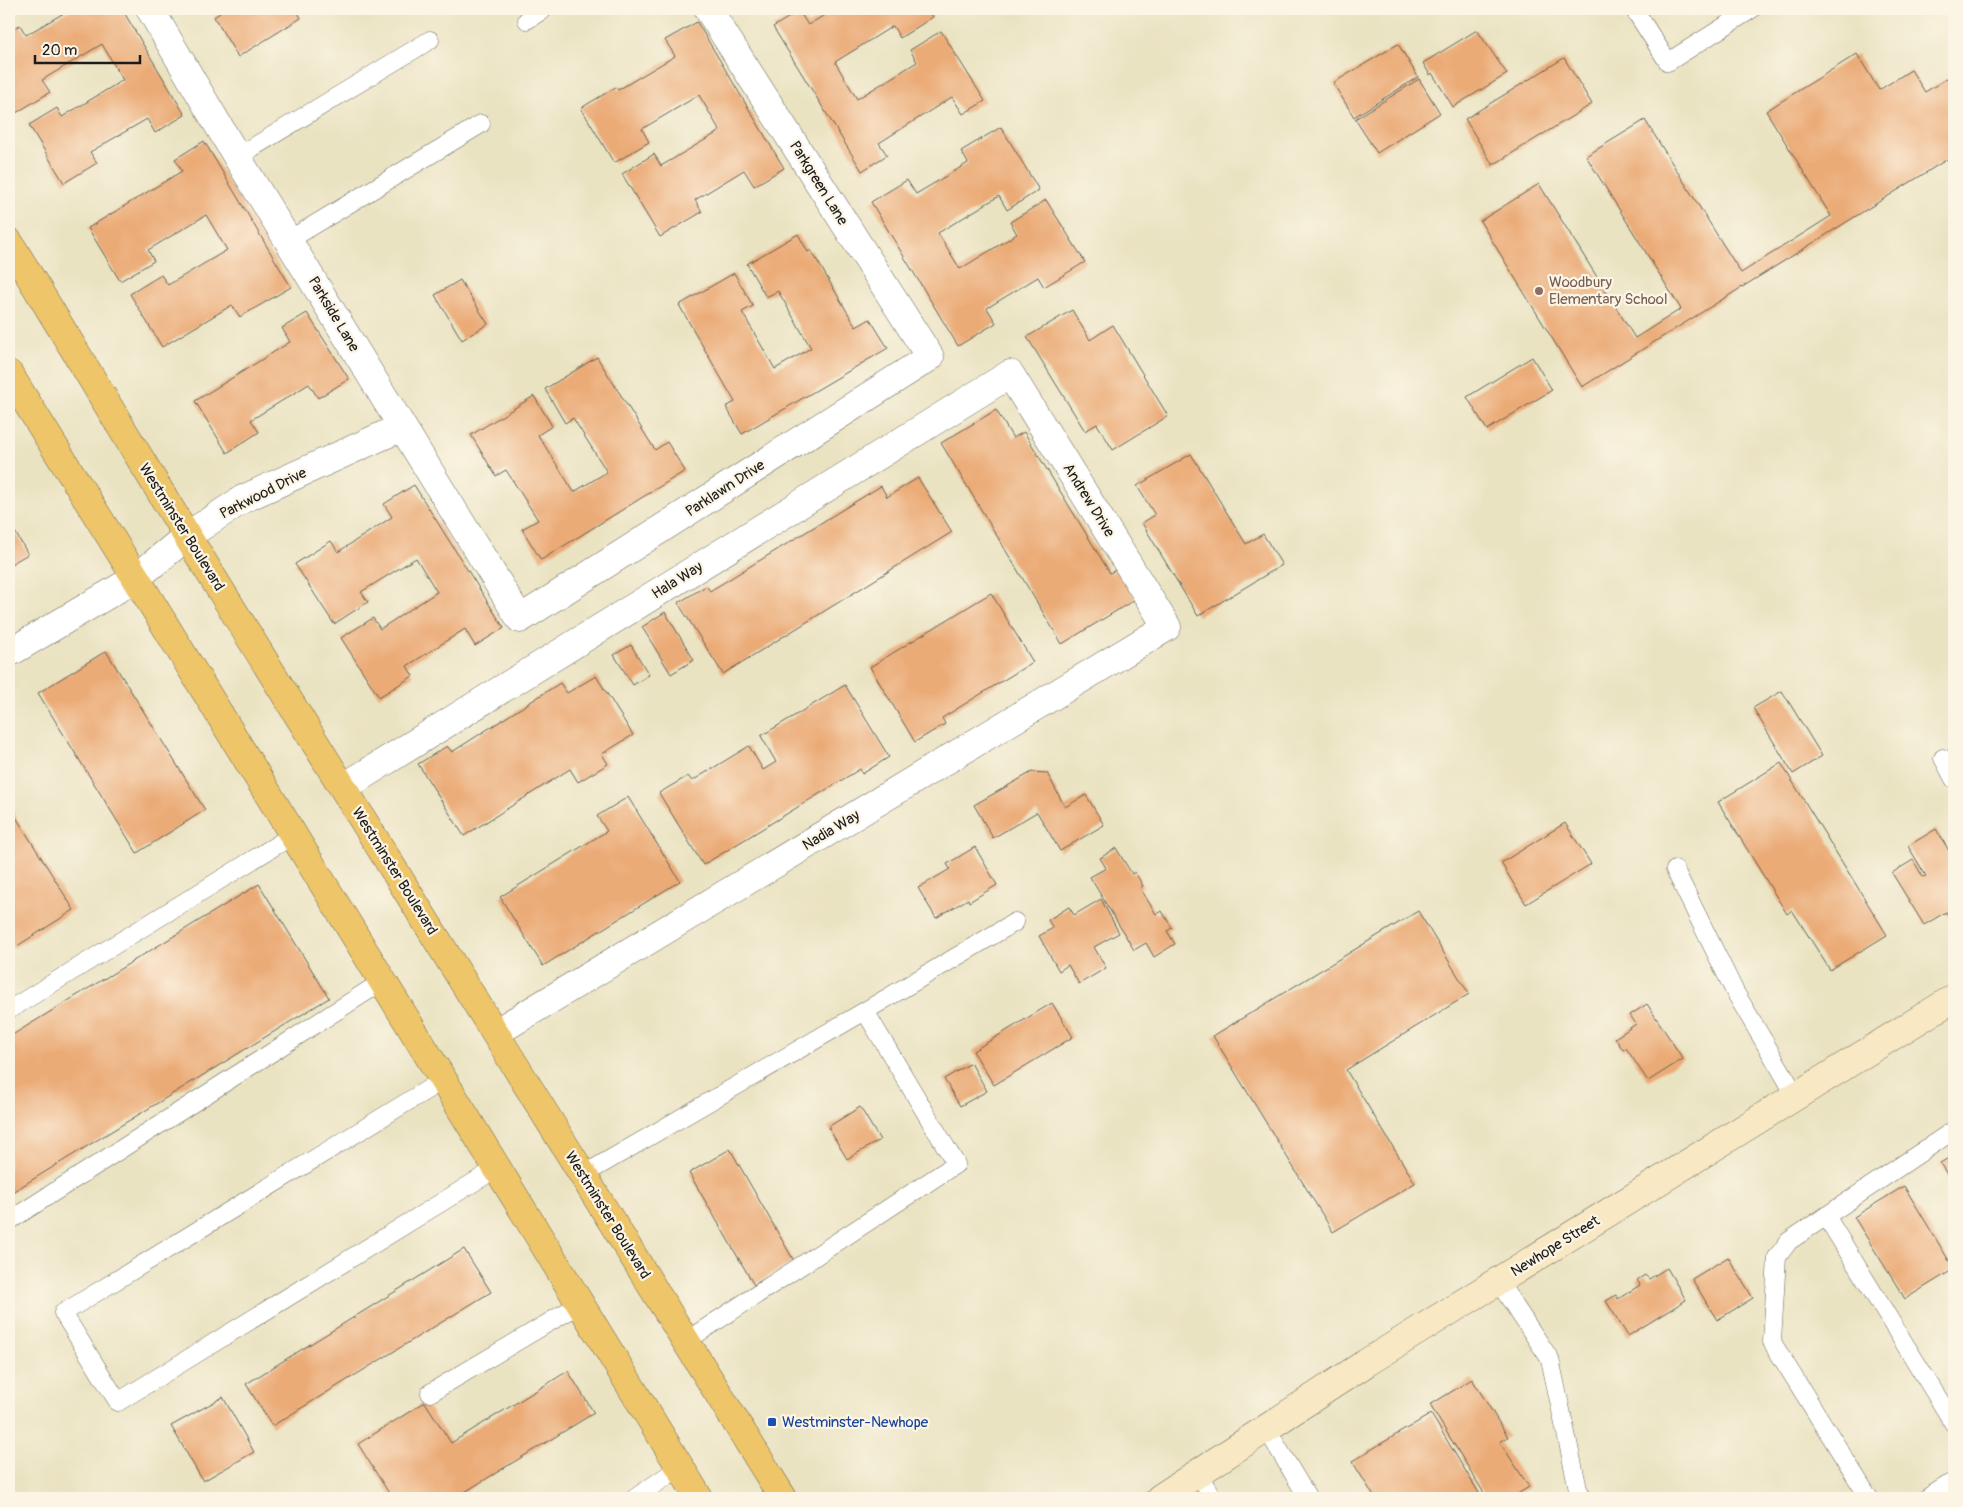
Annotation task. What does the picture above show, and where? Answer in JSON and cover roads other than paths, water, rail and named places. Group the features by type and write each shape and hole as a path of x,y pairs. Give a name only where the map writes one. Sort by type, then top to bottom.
{"main road":[{"name":"Westminster Boulevard","path":"9,242 187,536 783,1498"},
{"path":"12,387 136,578 699,1498"}],"street":[{"name":"Parkside Lane","path":"150,9 238,157 520,619"},
{"name":"Parkgreen Lane","path":"708,9 930,357"},
{"name":"Parklawn Drive","path":"520,619 930,357"},
{"name":"Andrew Drive","path":"1010,374 1168,627"},
{"name":"Hala Way","path":"344,787 1010,374"},
{"name":"Parkwood Drive","path":"9,653 136,578 187,536 243,500 402,427"},
{"name":"Nadia Way","path":"495,1033 1168,627"},
{"name":"Newhope Street","path":"1160,1498 1366,1363 1954,998"}],"lane":[{"path":"527,20 544,9"},
{"path":"1634,9 1668,62 1752,9"},
{"path":"238,157 430,40"},
{"path":"289,240 481,124"},
{"path":"1943,758 1954,778"},
{"path":"9,1010 293,835"},
{"path":"1675,870 1735,992 1796,1096"},
{"path":"583,1175 1015,922"},
{"path":"9,1221 383,981"},
{"path":"686,1341 956,1164 865,1011"},
{"path":"443,1080 63,1313 118,1402 497,1168"},
{"path":"1868,1498 1772,1342 1777,1257 1789,1240 1954,1130"},
{"path":"1826,1216 1954,1424"},
{"path":"1498,1281 1550,1359 1578,1489 1583,1498"},
{"path":"430,1393 580,1304"},
{"path":"1266,1428 1308,1498"},
{"path":"635,1498 680,1467"},
{"path":"1197,1474 1213,1498"},
{"path":"1927,1498 1954,1481"}],"place":[{"name":"Woodbury Elementary School","path":"1539,291"},
{"name":"Westminster-Newhope","path":"772,1422"}]}
